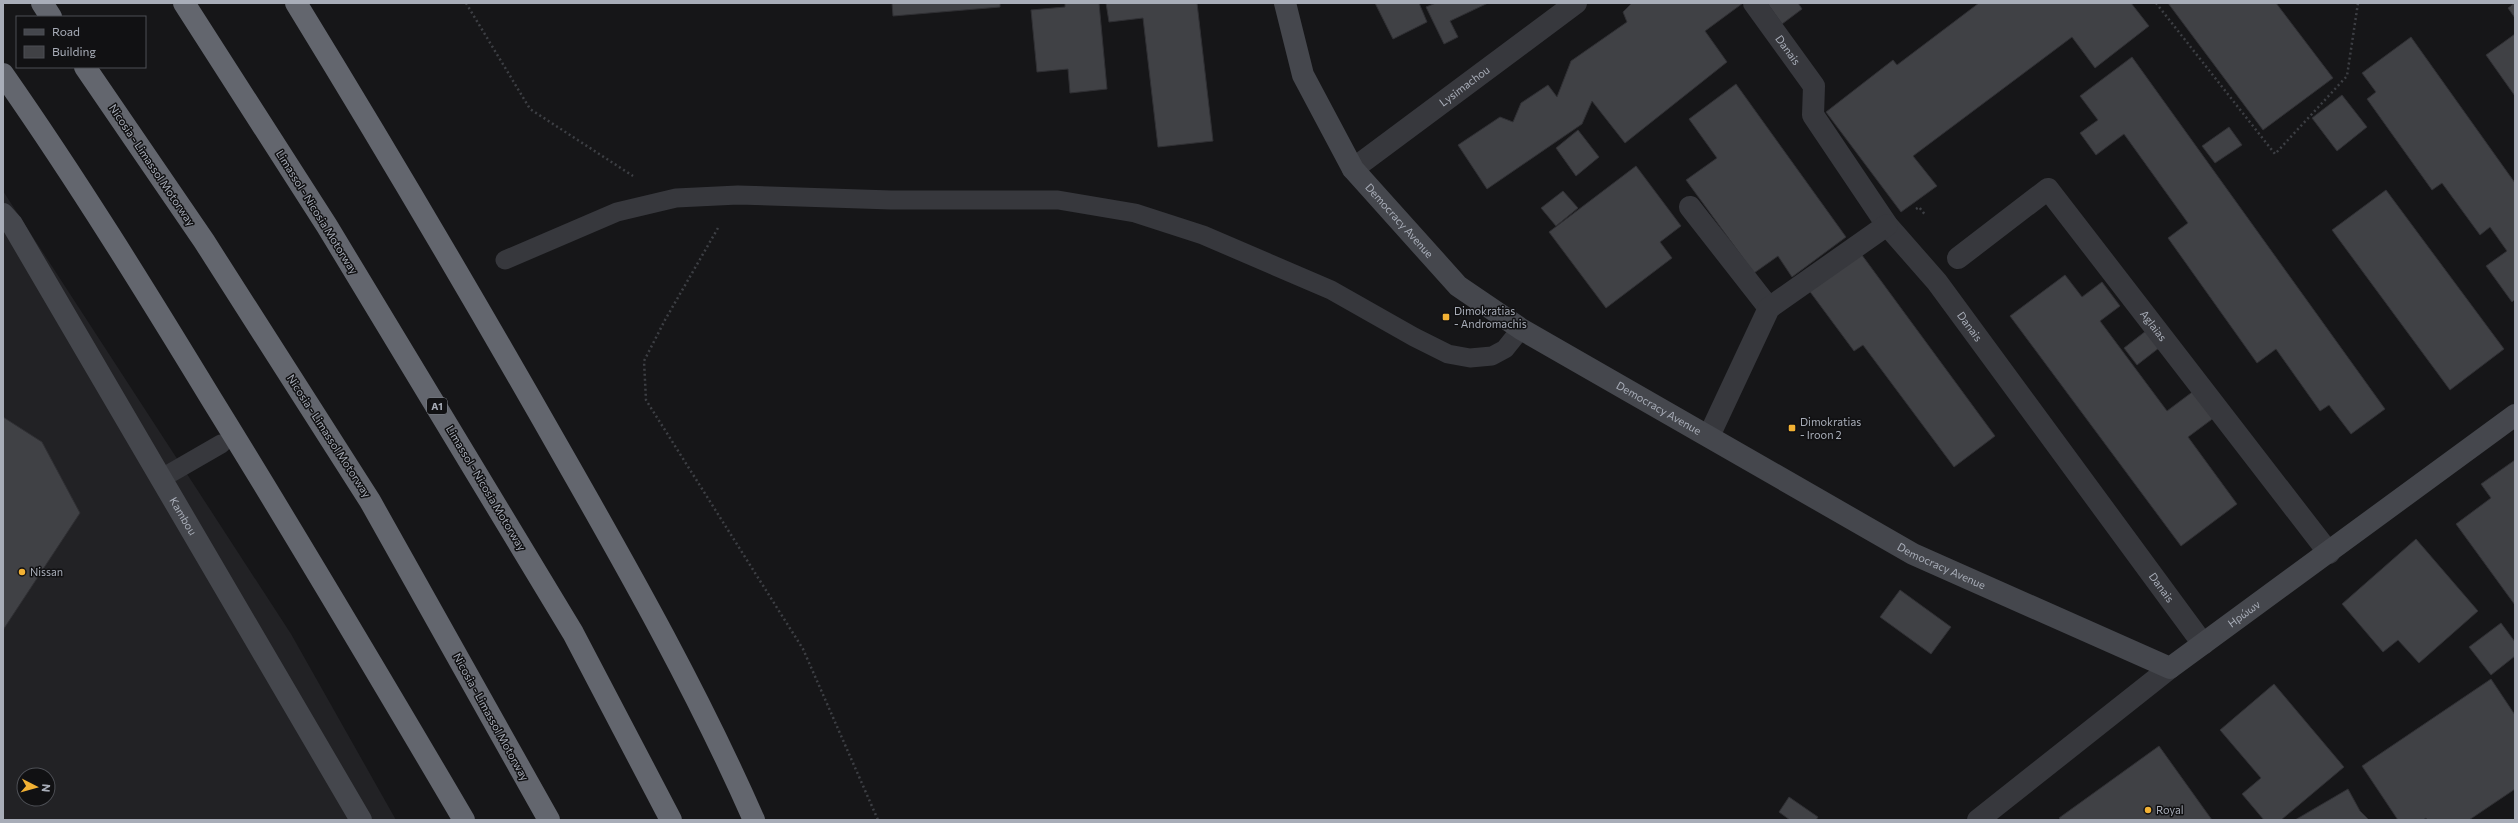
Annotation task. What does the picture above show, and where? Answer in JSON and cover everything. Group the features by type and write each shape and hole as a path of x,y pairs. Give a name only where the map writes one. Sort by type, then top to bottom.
{"highway":[{"path":"42,3 50,16"},
{"name":"Limassol - Nicosia Motorway","path":"184,3 327,226 556,606 671,820"},
{"path":"296,3 400,174 641,593 723,749 754,820"},
{"name":"Nicosia - Limassol Motorway","path":"86,68 204,241 370,501 549,820"},
{"path":"3,74 65,162 347,621 464,820"}],"street":[{"name":"Democracy Avenue","path":"1285,3 1303,75 1353,169 1458,286 1521,329 1913,554 2170,668"},
{"name":"Lysimachou","path":"1353,169 1576,3"},
{"name":"Danais","path":"1754,3 1814,86 1813,115 1887,225 1937,282 2203,644"},
{"name":"Aglaias","path":"1958,258 2048,189 2329,553"},
{"path":"1690,208 1769,308"},
{"name":"Kambou","path":"3,214 12,224 361,820"},
{"path":"1709,436 1769,308 1887,225"},
{"name":"Ηρώων","path":"1978,820 2170,668 2329,553 2515,415"}],"lane":[{"path":"505,260 617,212 676,198 738,195 891,200 1058,200 1135,213 1203,235 1331,290 1414,337 1448,354 1470,358 1492,356 1505,349 1521,329"},
{"path":"162,478 221,444"}],"path":[{"path":"466,3 530,109 634,177 676,198"},
{"path":"2156,3 2275,154 2346,76 2358,3"},
{"path":"738,195 698,260 644,361 646,400 803,649 878,820"}],"shaded area":[{"path":"3,191 291,634 396,820 3,820"}],"building":[{"path":"892,3 1000,3 1000,7 893,16"},
{"path":"1065,3 1099,3 1107,89 1070,93 1068,69 1037,72 1031,10 1065,7"},
{"path":"1106,3 1197,3 1213,141 1158,147 1143,18 1109,22"},
{"path":"1375,3 1419,3 1427,22 1393,39"},
{"path":"1436,3 1488,3 1450,21 1458,37 1444,44 1426,7"},
{"path":"1632,3 1743,3 1705,31 1727,62 1625,143 1592,101 1582,124 1487,189 1458,145 1500,117 1513,122 1521,103 1548,85 1557,97 1571,61 1627,22 1623,12"},
{"path":"1767,3 1798,3 1802,9 1782,24"},
{"path":"1979,3 2131,3 2149,26 2095,68 2072,37 1913,156 1937,186 1901,212 1826,112 1893,60 1897,65"},
{"path":"2168,3 2276,3 2333,78 2263,130"},
{"path":"2515,3 2515,18 2508,8"},
{"path":"2515,34 2515,96 2486,55"},
{"path":"2411,37 2515,183 2515,299 2512,302 2486,266 2507,251 2490,227 2480,235 2442,183 2432,190 2367,99 2376,92 2362,73"},
{"path":"2132,57 2385,409 2351,434 2329,405 2320,411 2276,349 2257,363 2168,238 2188,223 2124,134 2096,155 2080,133 2098,120 2080,96"},
{"path":"1736,84 1846,237 1792,277 1778,256 1754,273 1686,180 1717,158 1689,119"},
{"path":"2342,95 2367,127 2337,151 2312,118"},
{"path":"2229,127 2242,145 2215,163 2202,146"},
{"path":"1578,130 1599,157 1576,176 1556,148"},
{"path":"1636,166 1681,226 1660,242 1672,258 1606,308 1549,232"},
{"path":"2386,190 2504,349 2450,390 2332,230"},
{"path":"1563,191 1578,208 1556,226 1541,208"},
{"path":"1859,251 1995,436 1954,467 1863,345 1854,351 1808,289"},
{"path":"2065,275 2082,297 2102,282 2120,306 2100,321 2167,411 2199,387 2219,414 2188,437 2237,504 2181,546 2010,316"},
{"path":"2151,327 2164,344 2137,365 2124,348"},
{"name":"Nissan","path":"3,417 42,442 80,513 3,630"},
{"path":"2515,460 2515,605 2456,524 2491,498 2481,484"},
{"path":"2416,539 2478,611 2419,663 2398,640 2383,652 2342,604"},
{"path":"1900,590 1951,627 1931,654 1880,617"},
{"path":"2501,623 2515,642 2515,656 2491,675 2469,647"},
{"path":"2491,679 2515,715 2515,789 2469,820 2427,820 2426,818 2423,820 2398,820 2362,766"},
{"path":"2274,684 2344,767 2281,820 2264,820 2242,794 2261,778 2220,730"},
{"path":"2159,746 2212,820 2061,820 2059,818"},
{"path":"2348,789 2360,811 2369,820 2295,820"},
{"path":"1789,797 1818,817 1816,820 1790,820 1779,812"}],"place":[{"name":"Dimokratias - Andromachis","path":"1446,317"},
{"name":"Dimokratias - Iroon 2","path":"1792,428"},
{"name":"Nissan","path":"22,572"},
{"name":"Royal","path":"2148,810"}]}
